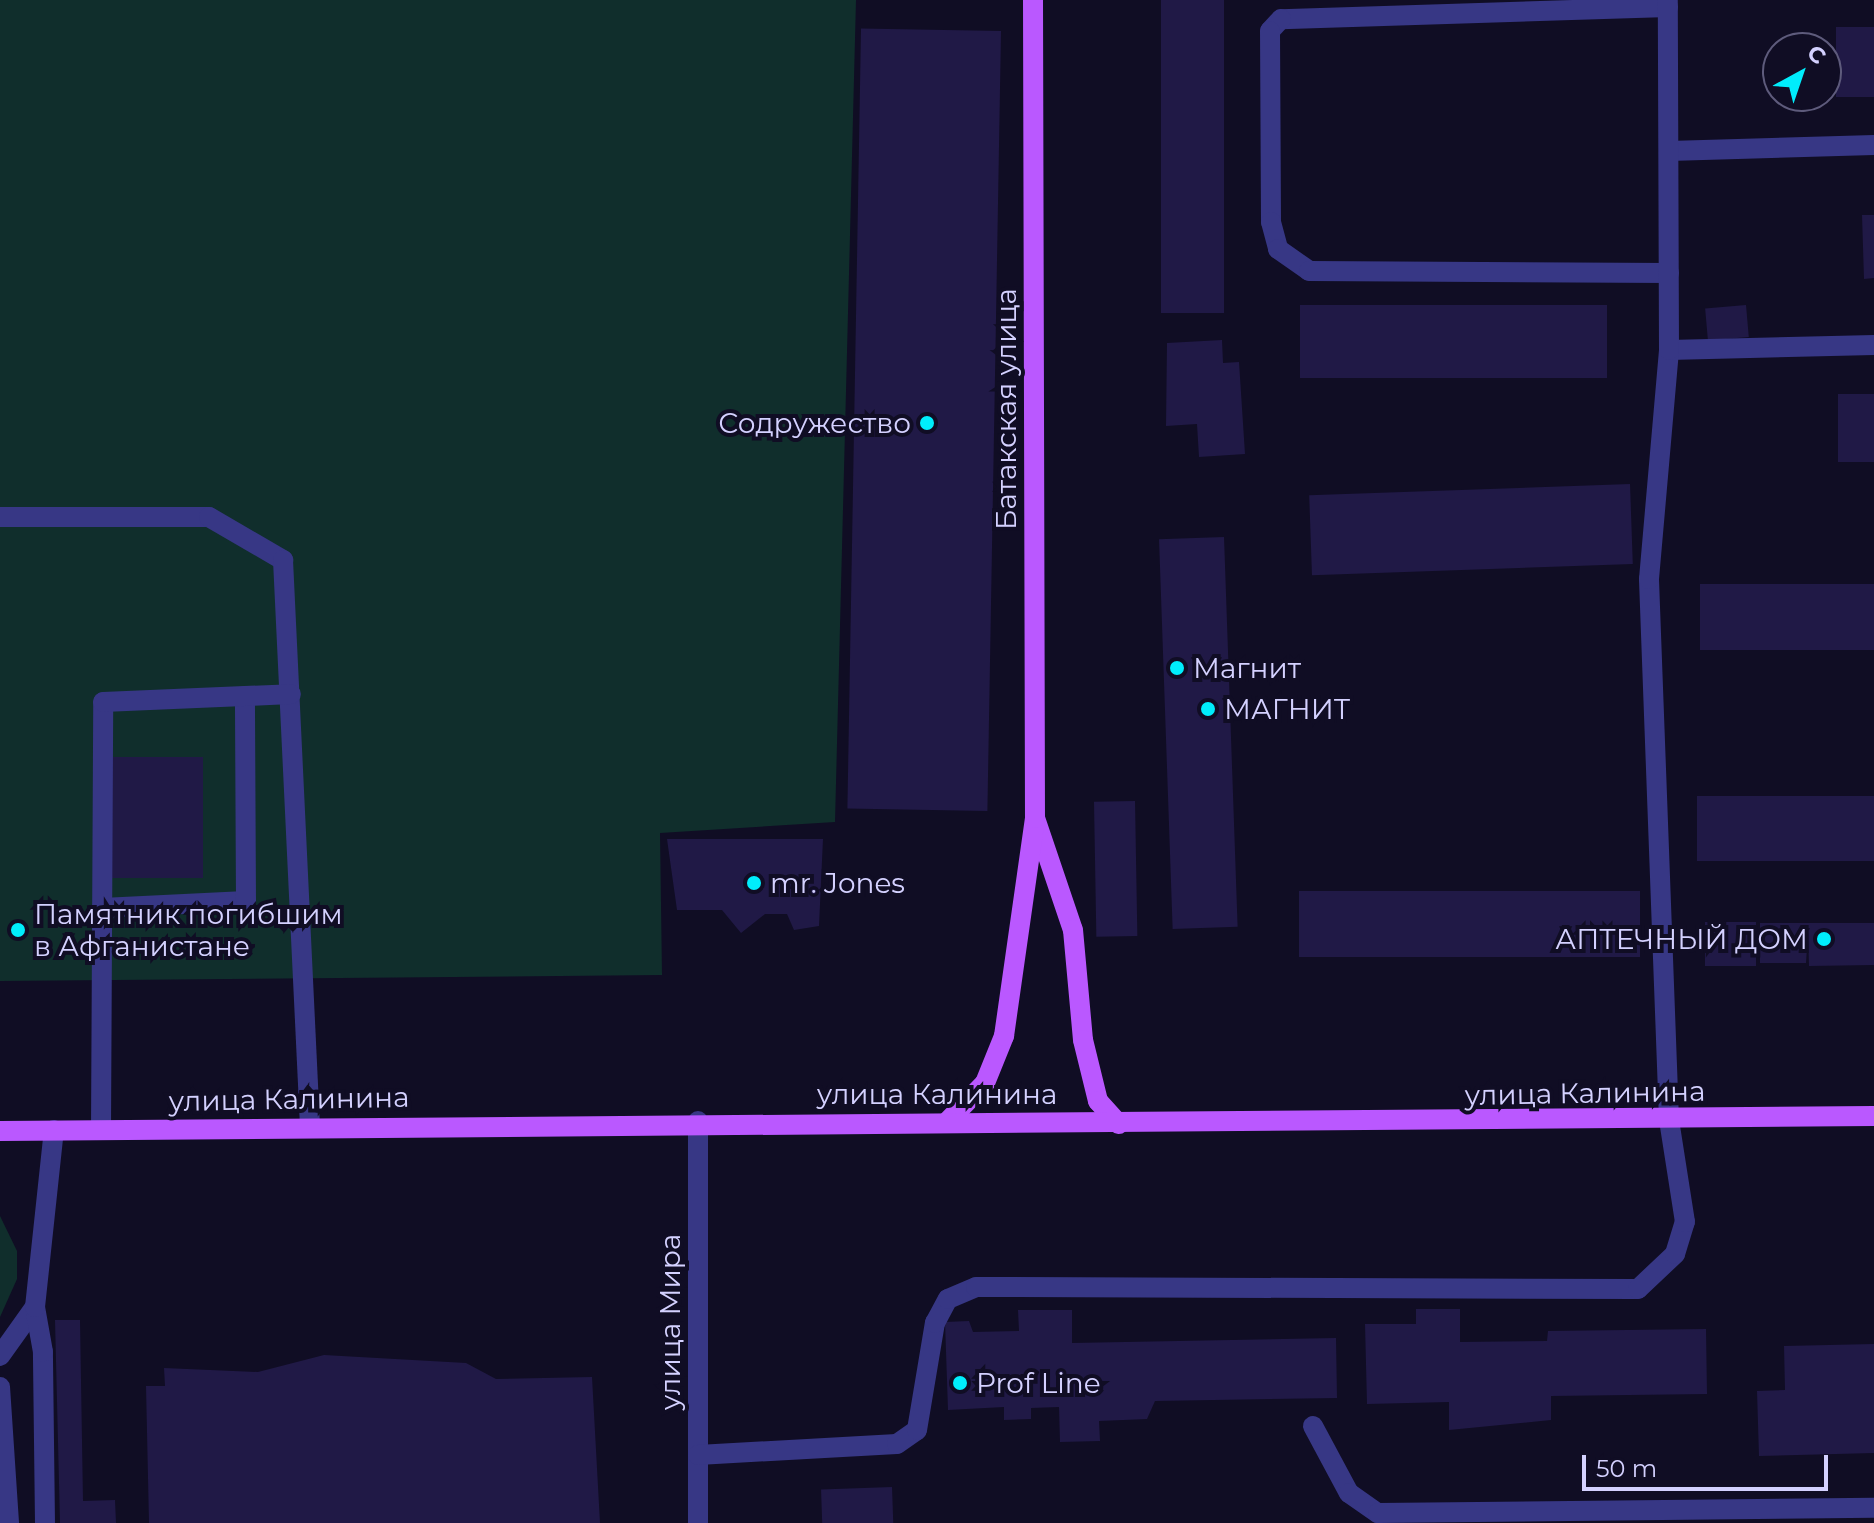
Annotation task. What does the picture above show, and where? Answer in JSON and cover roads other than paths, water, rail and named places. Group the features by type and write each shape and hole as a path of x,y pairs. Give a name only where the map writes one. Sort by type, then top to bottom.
{"main road":[{"name":"Батакская улица","path":"948,1121 985,1083 1004,1036 1035,818 1033,0"},
{"name":"Батакская улица","path":"1035,818 1073,930 1083,1040 1098,1101 1119,1124"},
{"name":"улица Калинина","path":"0,1131 698,1121 1119,1124 1874,1116"}],"street":[{"path":"698,1455 897,1444 917,1430 935,1323 948,1299 976,1287 1638,1289 1675,1254 1685,1222 1669,1120 1649,579 1669,350 1669,273 1669,151 1668,4 1281,19 1270,31 1271,222 1278,249 1309,271 1669,273"},
{"path":"1669,151 1874,145"},
{"path":"1669,350 1874,345"},
{"path":"0,517 209,517 283,560 310,1127"},
{"path":"101,1129 103,702 291,694"},
{"path":"102,908 246,901 245,696"},
{"name":"улица Мира","path":"698,1121 698,1523"},
{"path":"45,1523 43,1352 35,1307 54,1130"},
{"path":"0,1356 35,1307"},
{"path":"0,1387 9,1523"},
{"path":"1313,1426 1349,1493 1378,1513 1817,1516 1874,1508"}],"place":[{"name":"Содружество","path":"927,423"},
{"name":"Магнит","path":"1177,668"},
{"name":"МАГНИТ","path":"1208,709"},
{"name":"mr. Jones","path":"754,883"},
{"name":"Памятник погибшим в Афганистане","path":"18,930"},
{"name":"АПТЕЧНЫЙ ДОМ","path":"1824,939"},
{"name":"Prof Line","path":"960,1383"}]}
